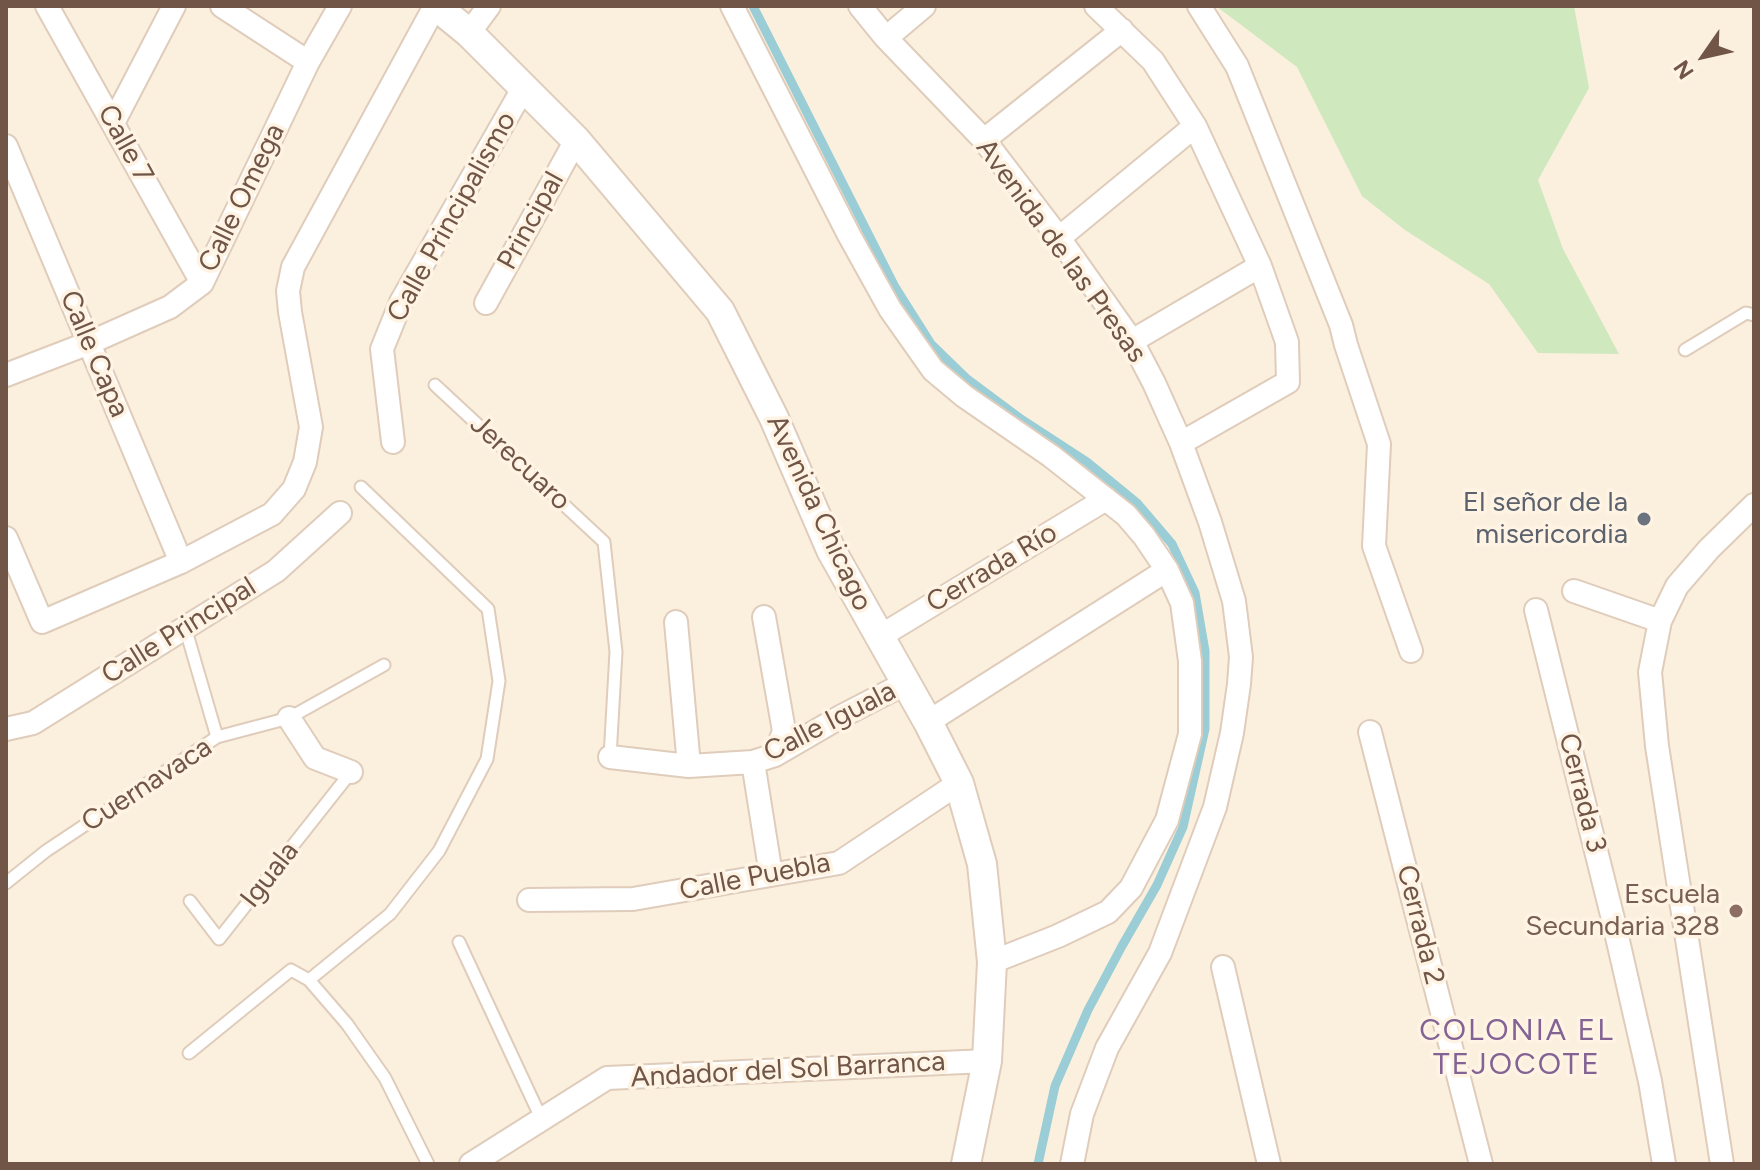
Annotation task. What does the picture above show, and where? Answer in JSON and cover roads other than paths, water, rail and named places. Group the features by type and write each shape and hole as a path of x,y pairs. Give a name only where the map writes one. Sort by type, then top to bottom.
{"street":[{"name":"Calle 7","path":"47,6 202,283"},
{"path":"113,123 174,6"},
{"path":"222,6 308,62"},
{"name":"Calle Omega","path":"6,375 170,307 202,283 308,62 340,6"},
{"path":"6,538 42,622 181,562 272,514 294,489 305,462 311,427 290,312 288,291 293,267 436,6"},
{"name":"Avenida Chicago","path":"436,6 469,33 576,140 720,311 774,418 831,550 959,783 982,864 992,962 987,1061 966,1164"},
{"path":"469,33 489,6"},
{"path":"732,6 849,235 890,309 933,370 1126,515 1167,570 1182,603 1190,661 1190,734 1167,820 1131,888 1108,912 992,962"},
{"name":"Avenida de las Presas","path":"860,6 886,38 984,140 1132,341 1181,443 1234,601 1241,657 1232,733 1215,807 1160,953 1107,1048 1082,1114 1072,1164"},
{"path":"886,38 924,6"},
{"path":"1096,6 1153,61 1195,126 1260,266 1287,342 1288,382 1181,443"},
{"path":"1199,6 1237,66 1341,325 1379,444 1374,546 1411,651"},
{"path":"984,140 1122,30"},
{"name":"Calle Principalismo","path":"393,442 382,349 401,302 524,87"},
{"path":"1059,238 1195,126"},
{"name":"Principal","path":"486,303 576,140"},
{"name":"Calle Capa","path":"6,146 181,562"},
{"path":"1132,341 1260,266"},
{"name":"Cerrada Río","path":"879,637 1106,499"},
{"path":"1722,1164 1657,746 1650,672 1660,621 1677,586 1754,505"},
{"name":"Calle Principal","path":"6,729 33,723 276,571 340,513"},
{"name":"Calle Iguala","path":"928,722 1167,570"},
{"path":"1574,591 1660,621"},
{"name":"Cerrada 3","path":"1536,610 1613,919 1650,1081 1664,1164"},
{"path":"764,617 784,731 775,755"},
{"path":"676,622 689,766"},
{"name":"Calle Iguala","path":"610,757 689,766 753,762 775,755 906,683"},
{"path":"289,718 315,758 351,772"},
{"name":"Cerrada 2","path":"1370,732 1481,1164"},
{"path":"753,762 771,875"},
{"name":"Calle Puebla","path":"529,900 633,899 839,863 959,783"},
{"path":"1223,967 1269,1164"},
{"name":"Andador del Sol Barranca","path":"471,1164 607,1078 987,1061"}],"lane":[{"path":"1685,350 1746,313 1754,315"},
{"name":"Jerecuaro","path":"435,385 604,542 616,652 610,757"},
{"path":"309,980 390,914 439,851 487,759 499,681 488,609 361,487"},
{"path":"185,627 217,737"},
{"name":"Cuernavaca","path":"6,883 46,851 217,737 289,718 384,665"},
{"name":"Iguala","path":"190,901 219,939 351,772"},
{"path":"459,942 541,1118"},
{"path":"189,1053 291,970 309,980 347,1024 385,1078 428,1164"}],"waterway":[{"path":"753,6 895,287 931,344 966,378 1087,462 1137,503 1172,544 1195,593 1205,651 1205,729 1183,827 1157,885 1088,1010 1055,1086 1038,1164"}],"place":[{"name":"El señor de la misericordia","path":"1644,519"},
{"name":"Escuela Secundaria 328","path":"1736,911"}],"district":[{"name":"COLONIA EL TEJOCOTE","path":"1517,1048"}]}
